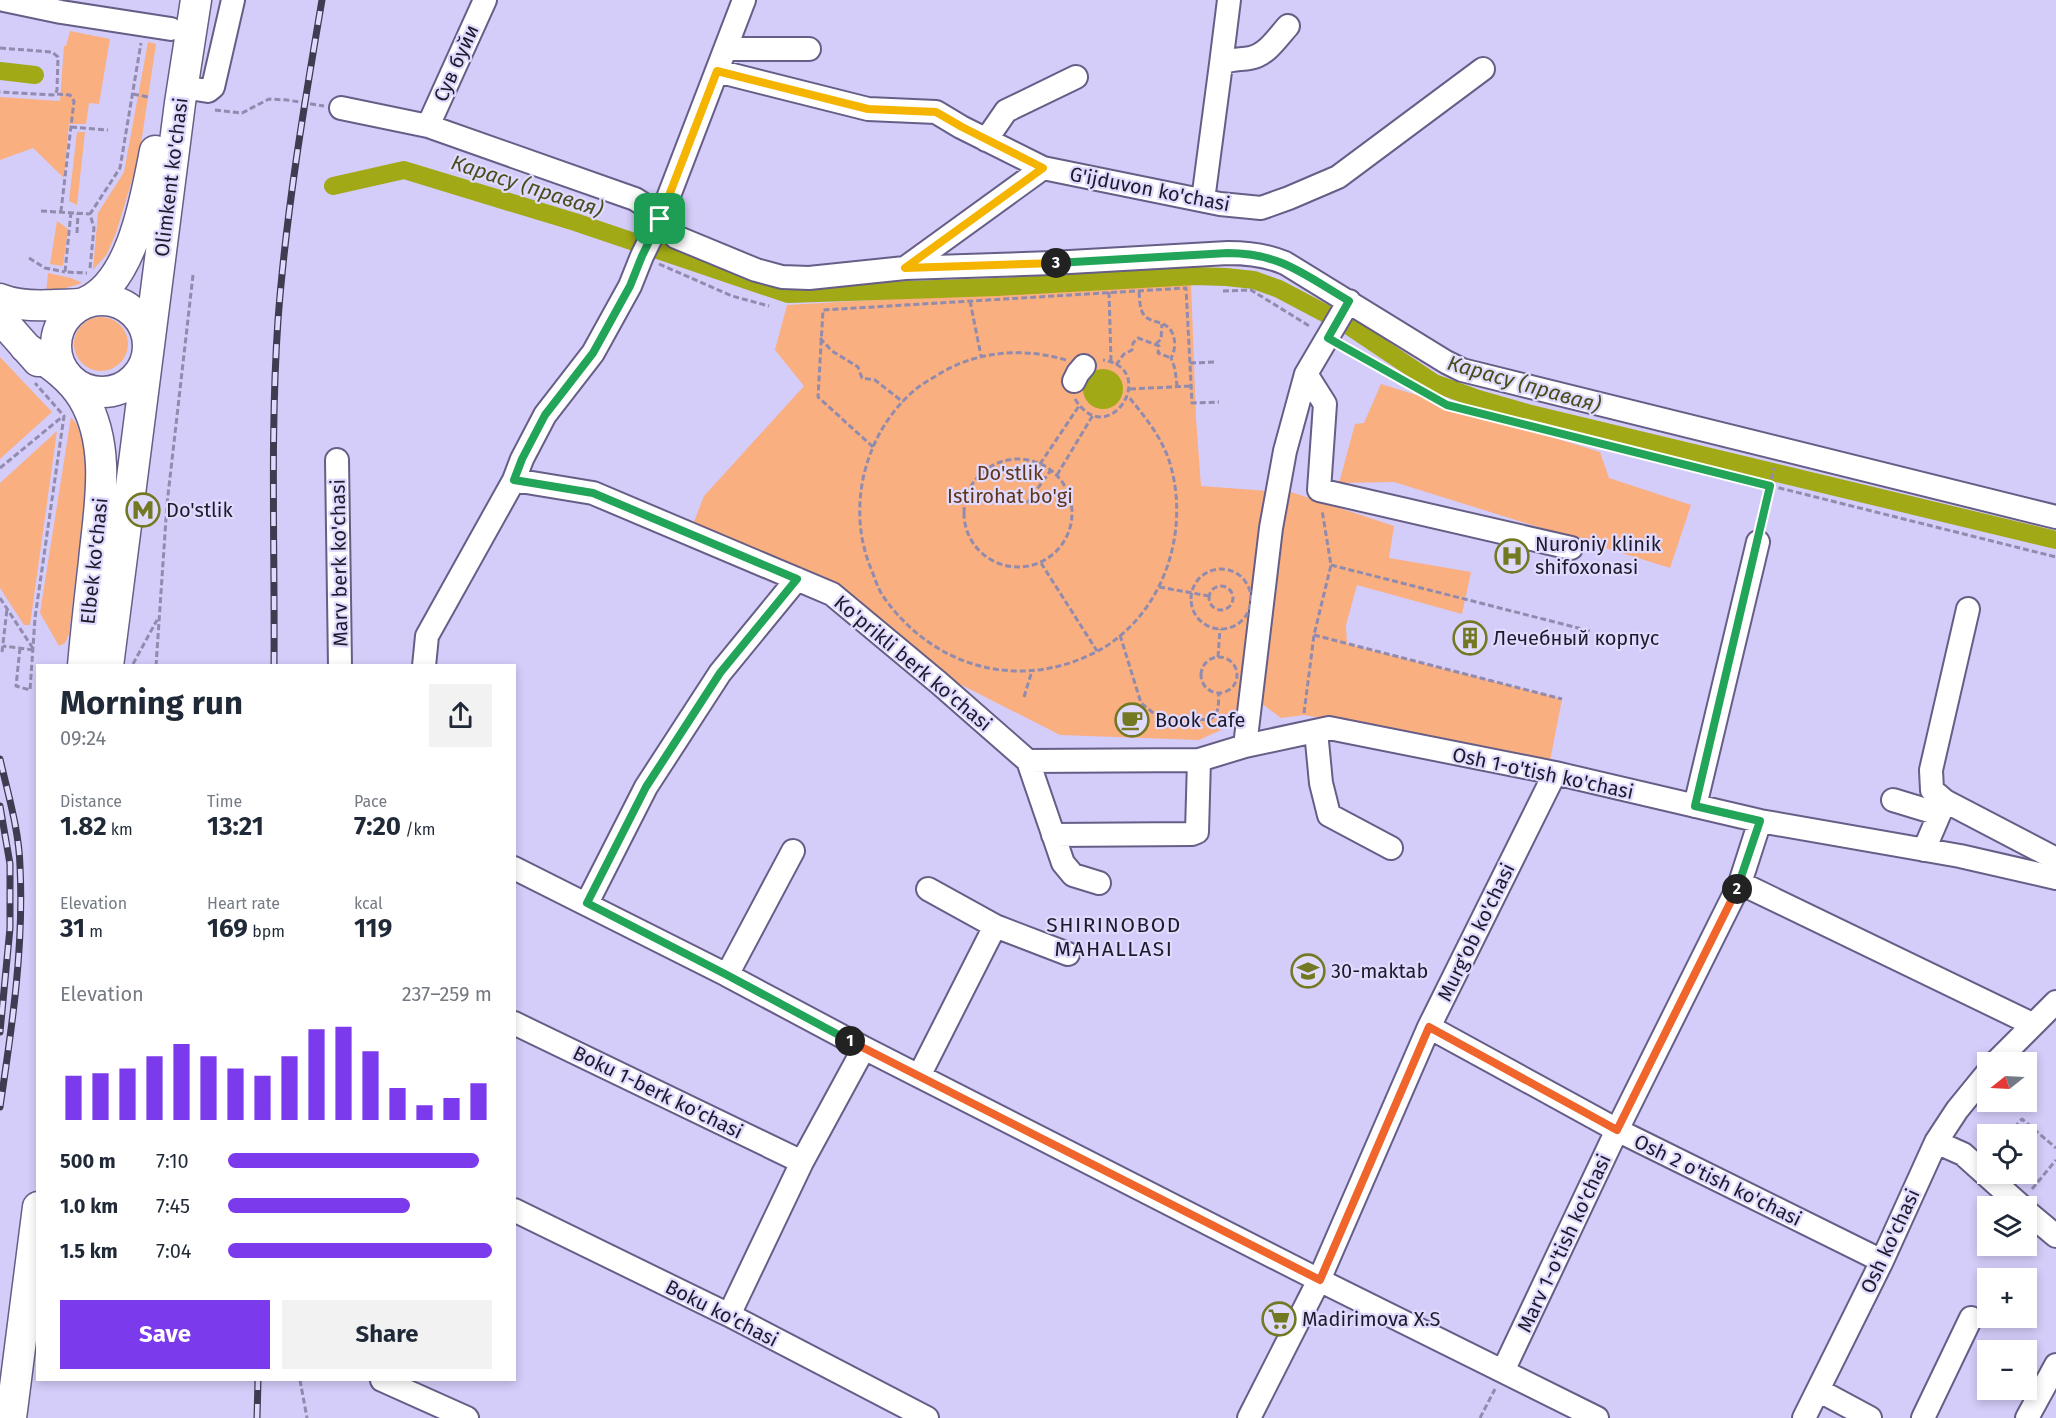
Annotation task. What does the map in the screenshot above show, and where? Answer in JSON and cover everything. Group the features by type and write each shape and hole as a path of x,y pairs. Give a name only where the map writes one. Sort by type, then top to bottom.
{"main road":[{"name":"Olimkent ko'chasi","path":"148,354 182,87 176,14"},
{"name":"Olimkent ko'chasi","path":"85,303 114,278 129,250 140,221 155,151 160,100 176,14"},
{"path":"0,298 18,304 38,306 98,300 112,301 131,310 144,327 148,340 148,354 142,369 132,381 111,392 87,390 73,382 67,377 57,357 57,336 67,316 85,303"},
{"name":"Elbek ko'chasi","path":"0,318 74,405 101,457"},
{"name":"Elbek ko'chasi","path":"25,347 67,377 83,398 101,457 101,490 83,664"},
{"name":"Elbek ko'chasi","path":"108,664 148,354"},
{"path":"11,1418 36,1222"},
{"path":"30,1418 36,1381"}],"street":[{"name":"Сув буйи","path":"428,126 485,0"},
{"path":"424,664 427,636 514,480 522,459 545,415 593,353 630,286 656,226 744,0"},
{"path":"1203,200 1228,0"},
{"path":"11,1 176,14 231,11 211,90 182,87"},
{"path":"1221,64 1228,60 1253,58 1266,51 1288,26"},
{"path":"726,49 809,50"},
{"name":"G'ijduvon ko'chasi","path":"341,108 428,126 635,199 646,206 656,226 676,237 756,270 782,277 809,278 905,268 1043,168 1203,200 1261,208 1338,177 1483,69"},
{"path":"717,71 868,109 936,112 1043,168"},
{"path":"986,140 1006,111 1076,76"},
{"path":"905,268 1243,253 1272,258 1285,263 1347,305 1446,362 1481,376 2056,517"},
{"path":"1245,746 1284,451 1306,374 1347,305"},
{"path":"1306,374 1325,404 1319,490 1571,548"},
{"name":"Marv berk ko'chasi","path":"337,460 340,664"},
{"name":"Ko'prikli berk ko'chasi","path":"514,480 593,493 832,594 1028,761"},
{"path":"1695,806 1758,542"},
{"path":"587,903 646,787 720,673 797,579"},
{"path":"1942,807 1932,790 1931,770 1968,609"},
{"path":"1307,727 1329,814 1391,848"},
{"name":"Osh 1-o'tish ko'chasi","path":"1028,761 1199,760 1307,727 1329,728 1555,773 1760,821 1924,850 2056,878"},
{"path":"1053,835 1192,834 1198,829 1199,760"},
{"path":"1028,761 1063,863 1069,871 1099,883"},
{"name":"Murg'ob ko'chasi","path":"1249,1418 1320,1280 1429,1027 1555,773"},
{"path":"1893,800 1942,807 2056,859"},
{"path":"1924,850 1942,807"},
{"name":"Marv 1-o'tish ko'chasi","path":"1503,1371 1617,1130 1740,883 1760,821"},
{"path":"727,975 793,851"},
{"path":"516,869 587,903 864,1048 1320,1280 1597,1418"},
{"path":"1740,883 2032,1024"},
{"path":"928,889 995,926 1068,954"},
{"path":"919,1076 995,926"},
{"path":"2005,1052 2056,1002"},
{"name":"Boku 1-berk ko'chasi","path":"516,1024 802,1162"},
{"name":"Osh 2 o'tish ko'chasi","path":"1429,1027 1617,1130 1882,1261"},
{"path":"729,1315 802,1162 864,1048"},
{"name":"Osh ko'chasi","path":"1804,1418 1882,1261 1936,1142 1977,1085"},
{"path":"1936,1142 1963,1154 2010,1196"},
{"name":"Boku ko'chasi","path":"516,1211 729,1315 927,1418"},
{"path":"2037,1220 2056,1236"},
{"path":"1923,1418 1971,1318"},
{"path":"2026,1418 2056,1365"},
{"path":"383,1381 466,1418"},
{"path":"1818,1390 1870,1418"}],"path":[{"path":"29,258 45,268 65,272 85,274 90,270 94,228 90,214 120,168 133,94 176,14"},
{"path":"0,48 57,54 57,93"},
{"path":"0,92 53,95 57,93 70,95 74,101 62,211"},
{"path":"133,94 148,97"},
{"path":"215,110 242,113 269,99 341,108"},
{"path":"71,127 108,130"},
{"path":"41,211 90,214"},
{"path":"65,272 71,212"},
{"path":"77,233 78,213"},
{"path":"642,256 732,296 769,306"},
{"path":"154,664 166,504 193,274"},
{"path":"873,447 818,397 823,310 1186,288 1192,403 1219,402"},
{"path":"1223,291 1251,290 1328,338 1447,405 2056,557"},
{"path":"1139,291 1142,313 1171,330 1175,342 1171,358 1177,386"},
{"path":"1109,292 1111,362"},
{"path":"970,301 981,356"},
{"path":"1156,344 1161,339 1162,323"},
{"path":"820,338 832,351 858,367 862,378 875,380 903,402"},
{"path":"1116,365 1124,354 1132,350 1138,338 1156,344 1159,346 1158,353 1171,358"},
{"path":"1079,374 1050,355 1015,352 981,356 946,369 916,389 891,415 873,447 862,481 859,518 864,554 882,594 910,629 946,654 988,669 1032,671 1066,665 1097,651 1120,635 1142,613 1159,587 1174,548 1178,507 1171,466 1154,428 1128,396"},
{"path":"1098,360 1111,362 1125,374 1129,389 1128,396 1118,410 1110,415 1093,415 1079,406 1075,398 1079,374 1098,360"},
{"path":"1190,363 1217,362"},
{"path":"20,648 16,686 30,690 35,618 64,416 32,380"},
{"path":"1129,389 1191,386"},
{"path":"1040,464 1079,406"},
{"path":"1057,476 1093,415"},
{"path":"0,468 64,416"},
{"path":"1008,460 1030,460 1050,470 1057,476 1069,495 1072,518 1065,540 1059,549 1041,563 1029,567 1017,568 994,563 976,548 969,538 963,516 967,494 972,484 987,468 1008,460"},
{"path":"1026,503 1050,470"},
{"path":"1758,542 1770,486"},
{"path":"1307,727 1314,636 1331,565 1319,490"},
{"path":"1041,563 1097,651"},
{"path":"1331,565 1590,631"},
{"path":"1214,570 1231,571 1244,581 1251,597 1248,613 1236,625 1220,629 1212,628 1197,618 1193,610 1192,593 1200,578 1214,570"},
{"path":"1159,587 1209,597"},
{"path":"1225,587 1233,594 1233,600 1227,609 1217,610 1212,607 1209,597 1215,588 1225,587"},
{"path":"0,598 34,650"},
{"path":"2,652 7,608"},
{"path":"133,664 158,619"},
{"path":"1218,657 1220,629"},
{"path":"1120,635 1141,703 1157,716 1208,720 1214,718 1218,714 1219,693"},
{"path":"1314,636 1562,699"},
{"path":"3,646 34,650"},
{"path":"1218,657 1231,662 1236,675 1231,688 1219,693 1206,688 1201,675 1206,663 1218,657"},
{"path":"1024,697 1032,671"},
{"path":"2037,1132 2056,1148"},
{"path":"2030,1196 2056,1160"},
{"path":"1480,1418 1503,1371"},
{"path":"300,1381 307,1418"}],"green space":[{"path":"70,31 110,39 99,104 89,103 86,124 69,124 64,178 33,148 0,160 0,97 60,101 64,46 66,46"},
{"path":"148,42 156,44 139,157 116,233 107,254 93,270 98,213 124,172"},
{"path":"77,132 85,132 77,205 69,201"},
{"path":"57,221 68,229 63,266 50,264"},
{"path":"48,273 71,278 82,283 46,294"},
{"name":"Do'stlik Istirohat bo'gi","path":"1191,282 1201,486 1268,491 1238,709 1221,730 1199,740 1060,735 944,676 832,588 692,527 704,496 804,386 775,350 787,305"},
{"path":"101,317 111,319 120,325 126,334 128,344 126,354 120,363 111,369 101,371 91,369 82,363 76,354 74,344 76,334 82,325 91,319"},
{"path":"0,357 52,412 0,459"},
{"path":"1381,384 1600,452 1609,478 1691,505 1670,568 1394,482 1339,483 1355,424 1364,423"},
{"path":"71,417 77,425 89,461 69,634 65,643 59,646 40,613"},
{"path":"57,431 30,625 24,625 0,588 0,483"},
{"path":"1288,491 1394,526 1389,558 1471,572 1462,614 1357,585 1346,625 1347,644 1562,699 1550,761 1304,715 1281,718 1261,703 1269,599"}],"shaded area":[{"path":"1103,369 1111,370 1117,375 1122,381 1122,397 1117,403 1111,408 1103,409 1095,408 1089,403 1084,397 1083,389 1084,381 1089,375 1095,370"}],"waterway":[{"name":"Карасу (правая)","path":"0,71 35,75"},
{"name":"Карасу (правая)","path":"333,186 404,170 575,222 788,294 997,287 1195,276 1254,280 1279,289 1349,326 1434,383 1478,399 1527,413 2056,540"}],"railway":[{"path":"274,664 273,450 278,320 291,200 322,0"},
{"path":"0,759 18,839 21,896 19,957 0,1107"},
{"path":"0,806 10,864 10,928 0,1032"},
{"path":"257,1418 258,1381"}],"place":[{"name":"Do'stlik","path":"143,510"},
{"name":"Nuroniy klinik shifoxonasi","path":"1512,556"},
{"name":"Лечебный корпус","path":"1470,638"},
{"name":"Book Cafe","path":"1132,720"},
{"name":"30-maktab","path":"1308,971"},
{"name":"Madirimova X.S","path":"1279,1319"}],"district":[{"name":"SHIRINOBOD MAHALLASI","path":"1114,937"}],"route":[{"path":"717,71 868,109 936,112 1043,168 905,268 1052,263 1228,253 1272,258 1285,263 1349,301 1328,338 1447,405 1770,486 1695,806 1760,821 1740,883 1617,1130 1429,1027 1320,1280 864,1048 587,903 646,787 720,673 797,579 593,493 514,480 522,459 545,415 593,353 630,286 660,219 717,71"}]}
